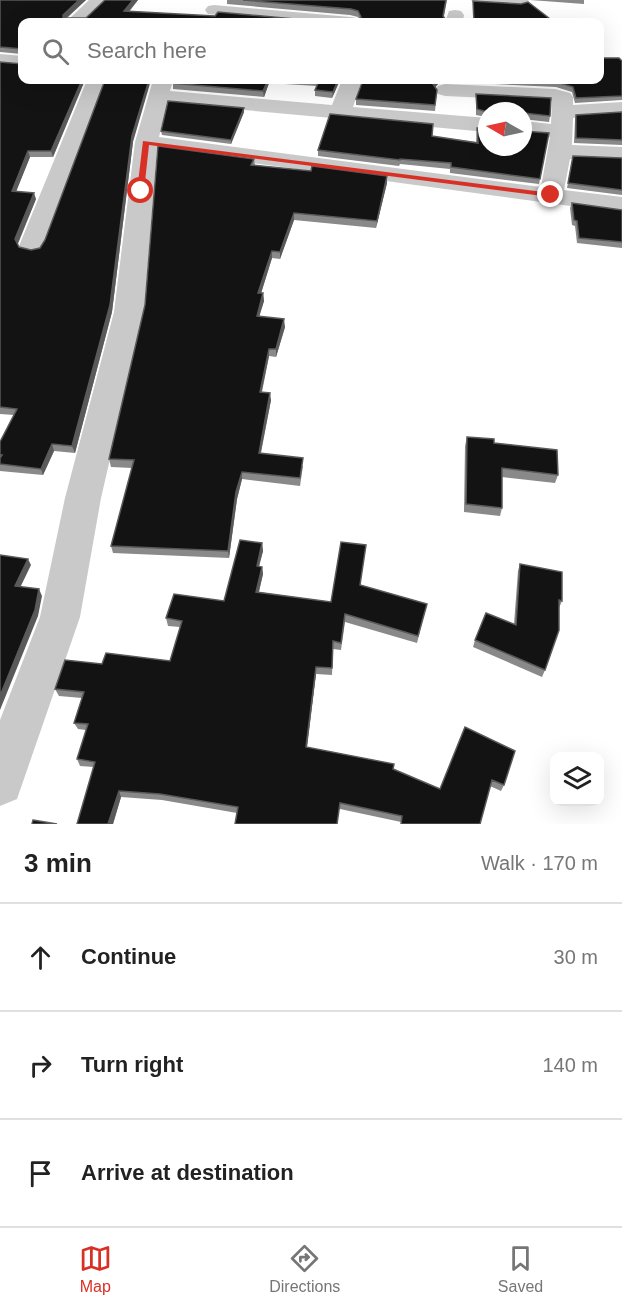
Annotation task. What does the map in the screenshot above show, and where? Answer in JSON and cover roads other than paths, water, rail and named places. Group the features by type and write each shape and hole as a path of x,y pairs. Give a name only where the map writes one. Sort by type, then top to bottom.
{"street":[{"path":"79,18 99,0"},
{"path":"480,0 520,1"},
{"path":"214,11 301,18"},
{"path":"0,60 18,62"},
{"path":"32,246 95,84"},
{"path":"340,112 350,84"},
{"path":"440,121 446,85 555,95 564,100 562,132 551,195"},
{"path":"0,782 60,617 83,498 129,312 146,142 161,88 340,112 478,124"},
{"path":"562,132 622,108"},
{"path":"532,129 562,132 622,154"},
{"path":"146,142 622,205"}]}
